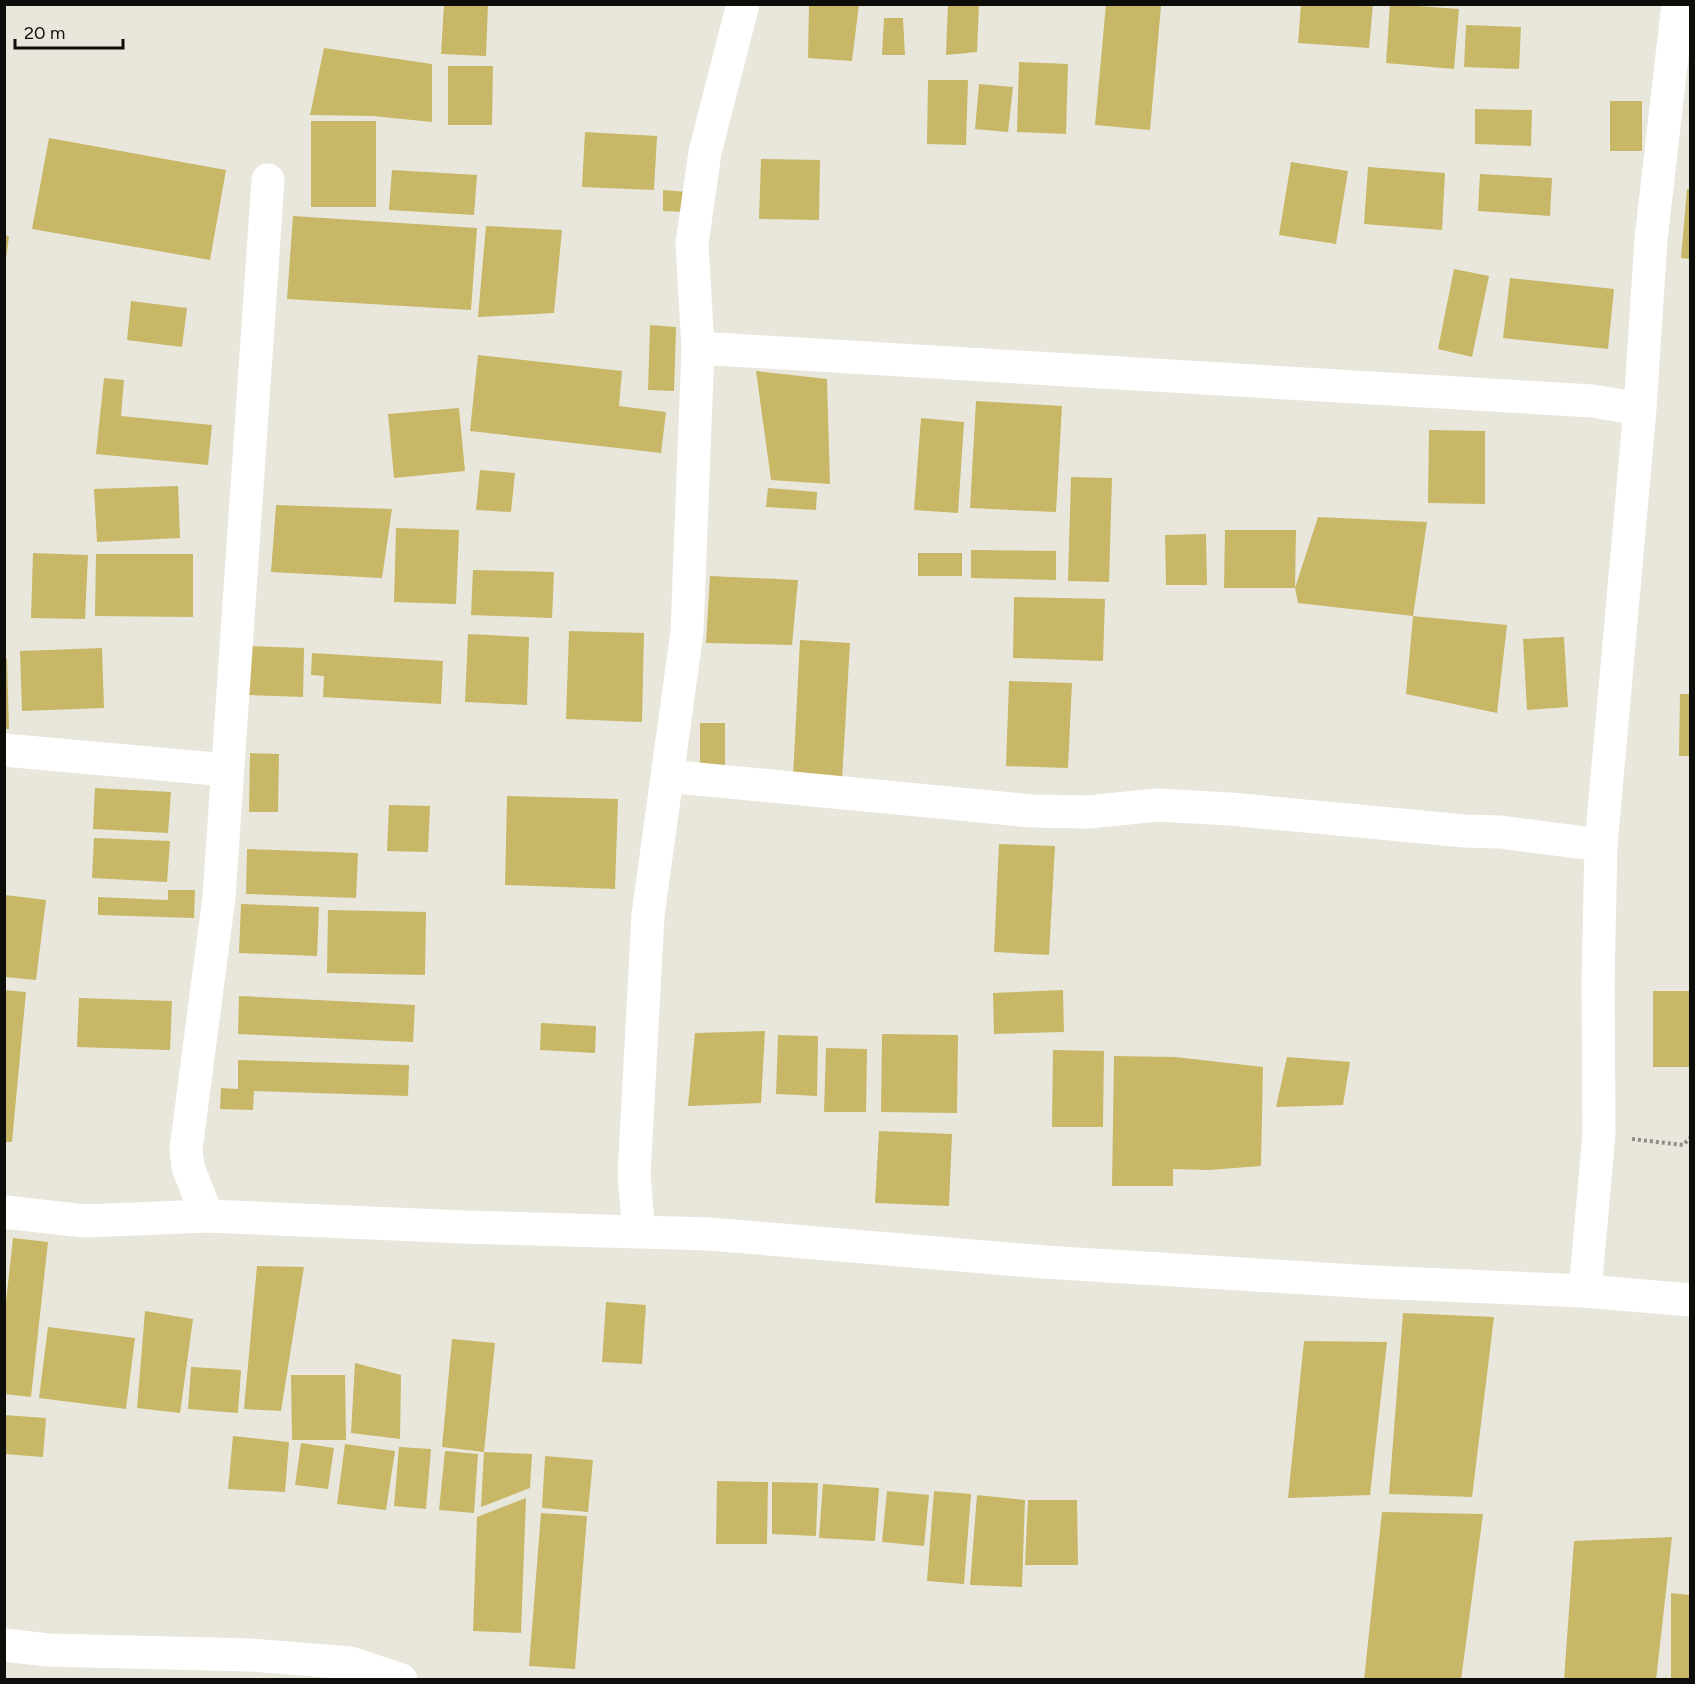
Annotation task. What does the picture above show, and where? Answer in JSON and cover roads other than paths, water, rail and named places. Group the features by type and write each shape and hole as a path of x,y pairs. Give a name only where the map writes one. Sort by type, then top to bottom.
{"street":[{"path":"639,1232 634,1176 648,915 687,632 698,348 692,244 705,152 742,4"},
{"path":"1585,1291 1599,1134 1598,983 1601,845 1640,408 1651,239 1678,4"},
{"path":"207,1216 188,1167 186,1149 219,897 268,180"},
{"path":"698,348 1592,401 1640,408"},
{"path":"4,750 227,770"},
{"path":"667,776 1032,811 1089,812 1157,805 1230,809 1465,831 1500,832 1601,845"},
{"path":"4,1212 85,1221 207,1216 710,1234 1056,1263 1372,1282 1585,1291 1690,1300"},
{"path":"4,1645 48,1650 251,1655 350,1663 401,1680"}]}
